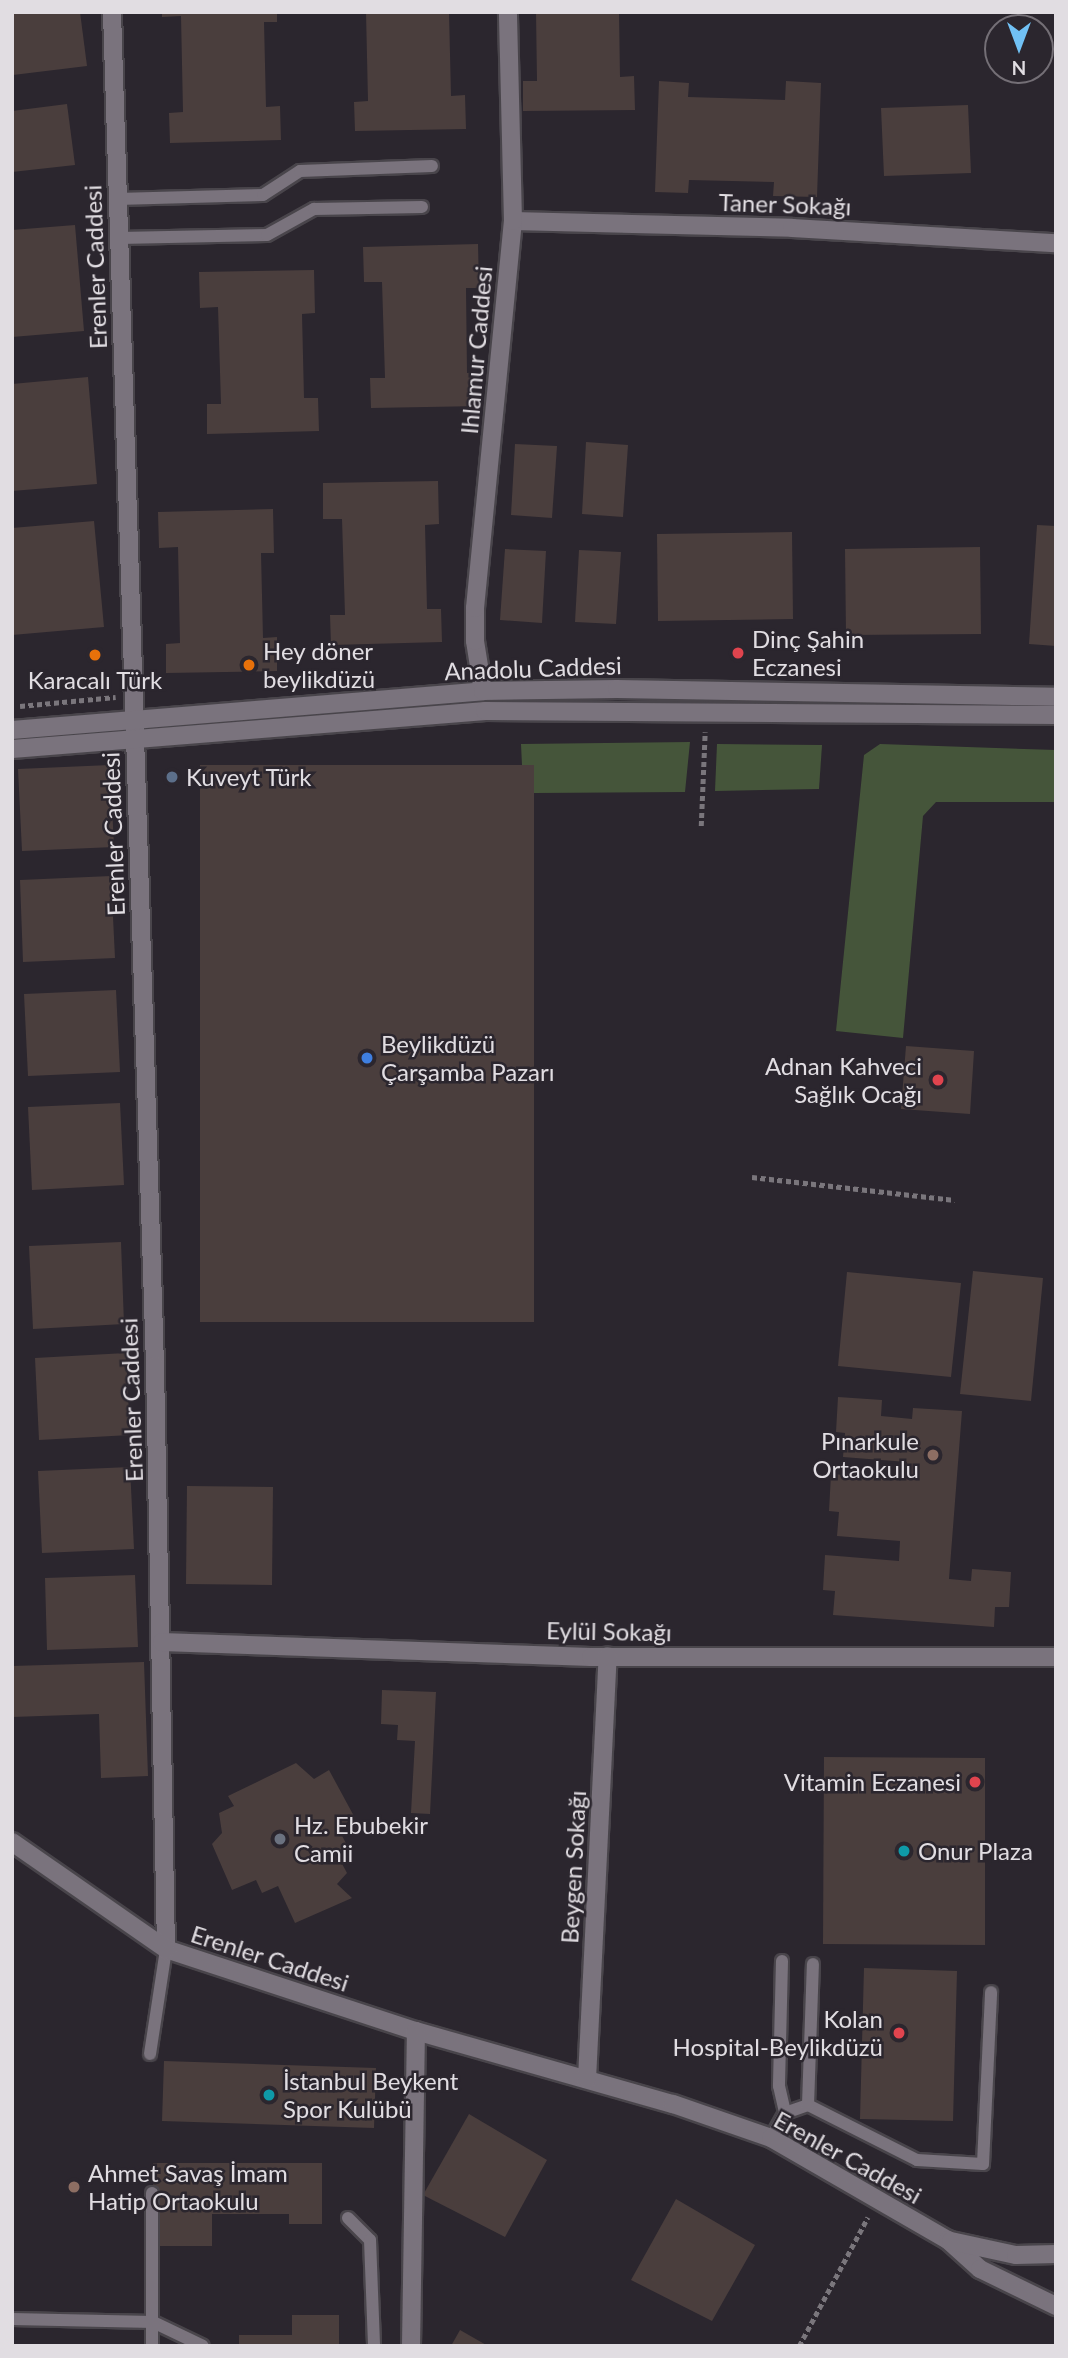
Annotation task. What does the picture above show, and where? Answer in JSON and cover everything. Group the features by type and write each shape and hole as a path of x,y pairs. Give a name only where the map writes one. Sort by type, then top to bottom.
{"street":[{"name":"Erenler Caddesi","path":"111,12 162,1642 166,1950 416,2031 587,2079 771,2138 948,2240"},
{"name":"Ihlamur Caddesi","path":"485,711 475,641 475,608 513,221 508,12"},
{"name":"Taner Sokağı","path":"513,221 792,228 1056,243"},
{"name":"Anadolu Caddesi","path":"12,730 483,691 1056,697"},
{"path":"852,712 853,693"},
{"name":"Anadolu Caddesi","path":"12,749 485,711 1056,715"},
{"name":"Eylül Sokağı","path":"162,1642 608,1657 1056,1657"},
{"name":"Beygen Sokağı","path":"587,2079 608,1657"},
{"path":"12,1842 166,1950"},
{"path":"411,2346 416,2031"},
{"path":"948,2240 1016,2255 1056,2253"},
{"path":"948,2240 980,2269 1056,2306"}],"lane":[{"path":"117,199 263,195 300,171 432,166"},
{"path":"119,238 267,235 314,209 422,207"},
{"path":"150,2054 166,1950"},
{"path":"782,1961 779,2087 785,2113"},
{"path":"808,2105 813,1964"},
{"path":"771,2138 785,2113 808,2105 917,2160 983,2164 991,1992"},
{"path":"152,2193 152,2346"},
{"path":"348,2218 370,2240 374,2346"},
{"path":"12,2319 153,2322 203,2346"}],"path":[{"path":"12,707 87,699"},
{"path":"701,826 705,732"},
{"path":"752,1177 955,1200"},
{"path":"799,2346 877,2201"}],"green space":[{"path":"690,742 685,792 534,793 534,765 522,765 521,744"},
{"path":"717,744 822,745 819,789 715,791"},
{"path":"880,744 1056,750 1056,802 936,802 923,816 903,1038 836,1031 864,755"}],"building":[{"path":"80,12 87,66 13,75 12,13"},
{"path":"162,12 277,12 277,22 264,22 266,107 280,106 281,140 170,143 169,113 183,112 181,16 162,17"},
{"path":"366,12 449,12 451,96 465,95 466,129 355,131 354,102 368,101"},
{"path":"536,12 619,12 620,77 634,76 635,110 523,111 523,81 537,81"},
{"path":"659,81 689,83 688,97 785,100 786,81 821,83 817,197 773,196 774,182 689,180 688,193 655,192"},
{"path":"67,104 75,165 12,172 12,111"},
{"path":"968,105 971,173 884,176 881,108"},
{"path":"75,225 84,331 12,337 12,230"},
{"path":"478,244 479,288 466,288 467,373 482,372 482,406 371,408 370,378 385,378 382,282 364,282 363,247"},
{"path":"314,270 315,313 302,314 304,398 318,398 319,431 207,434 207,404 221,404 218,307 200,308 199,272"},
{"path":"88,377 97,484 12,491 12,384"},
{"path":"586,442 628,445 623,517 582,514"},
{"path":"515,444 557,446 552,518 511,515"},
{"path":"438,481 439,524 425,525 427,609 441,609 442,642 331,645 330,615 345,615 342,519 323,519 323,483"},
{"path":"273,509 274,553 261,553 263,638 277,637 277,671 166,673 166,644 180,643 178,547 159,548 158,512"},
{"path":"94,521 104,627 12,635 12,528"},
{"path":"1037,525 1056,526 1056,646 1029,644"},
{"path":"792,532 793,619 658,621 657,534"},
{"path":"980,547 981,634 846,635 845,549"},
{"path":"505,549 546,551 542,623 500,620"},
{"path":"579,550 621,552 616,624 575,622"},
{"path":"110,765 114,847 22,851 18,769"},
{"name":"Beylikdüzü Çarşamba Pazarı","path":"200,765 534,765 534,1322 200,1322"},
{"path":"111,876 115,958 23,962 20,880"},
{"path":"116,990 120,1072 28,1076 24,994"},
{"name":"Adnan Kahveci Sağlık Ocağı","path":"906,1046 974,1051 970,1114 901,1109"},
{"path":"120,1103 124,1185 32,1190 28,1107"},
{"path":"121,1242 124,1324 33,1329 29,1246"},
{"path":"973,1271 1043,1278 1031,1401 960,1394"},
{"path":"847,1272 961,1283 951,1377 838,1366"},
{"path":"126,1353 130,1435 39,1440 35,1358"},
{"path":"838,1397 882,1400 881,1416 912,1419 913,1408 962,1411 949,1579 971,1581 972,1569 1011,1572 1009,1607 995,1607 994,1627 833,1615 835,1591 823,1590 825,1555 899,1561 900,1541 837,1536 839,1512 829,1511 831,1474 905,1479 907,1462 843,1457 845,1433 836,1432"},
{"path":"130,1467 134,1549 42,1553 38,1471"},
{"path":"187,1486 273,1487 272,1585 186,1584"},
{"path":"135,1575 138,1647 47,1650 45,1578"},
{"path":"144,1662 148,1776 101,1778 99,1714 12,1717 12,1666"},
{"path":"382,1690 436,1692 430,1814 411,1813 415,1741 397,1740 398,1725 381,1724"},
{"name":"Onur Plaza","path":"824,1757 985,1758 985,1945 823,1944"},
{"name":"Hz. Ebubekir Camii","path":"296,1763 314,1779 329,1770 355,1818 338,1828 350,1851 340,1860 347,1873 337,1884 352,1898 295,1923 278,1886 262,1893 256,1880 232,1890 212,1844 222,1833 219,1813 234,1806 228,1796"},
{"path":"864,1968 957,1971 953,2121 860,2119"},
{"name":"İstanbul Beykent Spor Kulübü","path":"164,2061 376,2068 374,2128 162,2121"},
{"path":"469,2114 547,2160 505,2237 423,2195"},
{"path":"153,2163 322,2163 322,2224 289,2224 289,2214 212,2214 212,2246 153,2246"},
{"path":"676,2199 755,2245 712,2321 631,2280"},
{"path":"292,2315 339,2315 339,2346 239,2346 239,2335 292,2335"},
{"path":"460,2330 488,2346 451,2346"}],"place":[{"name":"Dinç Şahin Eczanesi","path":"738,653"},
{"name":"Karacalı Türk","path":"95,655"},
{"name":"Hey döner beylikdüzü","path":"249,665"},
{"name":"Kuveyt Türk","path":"172,777"},
{"name":"Beylikdüzü Çarşamba Pazarı","path":"367,1058"},
{"name":"Adnan Kahveci Sağlık Ocağı","path":"938,1080"},
{"name":"Pınarkule Ortaokulu","path":"933,1455"},
{"name":"Vitamin Eczanesi","path":"975,1782"},
{"name":"Hz. Ebubekir Camii","path":"280,1839"},
{"name":"Onur Plaza","path":"904,1851"},
{"name":"Kolan Hospital-Beylikdüzü","path":"899,2033"},
{"name":"İstanbul Beykent Spor Kulübü","path":"269,2095"},
{"name":"Ahmet Savaş İmam Hatip Ortaokulu","path":"74,2187"}]}
